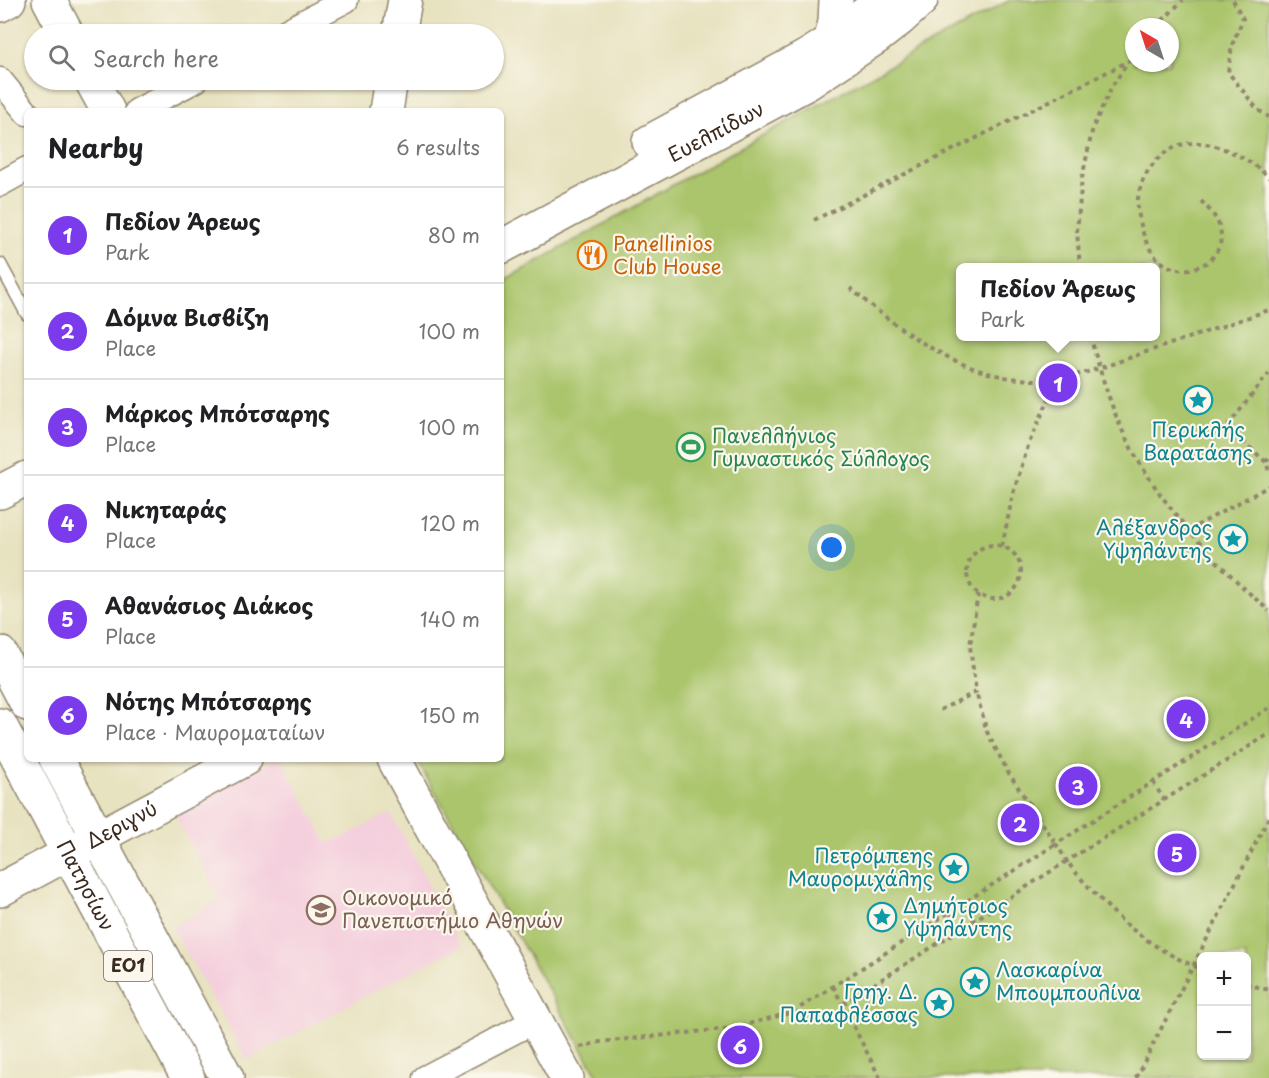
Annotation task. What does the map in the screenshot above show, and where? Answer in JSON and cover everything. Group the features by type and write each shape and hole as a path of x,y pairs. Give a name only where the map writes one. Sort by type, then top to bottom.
{"main road":[{"path":"0,5 9,0"},
{"path":"49,0 62,24"},
{"path":"401,24 405,0"},
{"path":"808,83 824,60 831,41 836,0"},
{"name":"Ευελπίδων","path":"504,220 781,71 831,41 882,0"},
{"name":"Ευελπίδων","path":"504,245 808,83 877,37 921,0"},
{"path":"96,90 106,108"},
{"path":"387,108 390,90"},
{"path":"0,492 24,480"},
{"path":"0,653 24,698"},
{"name":"Πατησίων","path":"0,725 188,1078"},
{"name":"Πατησίων","path":"58,762 227,1078"},
{"name":"Δεριγνύ","path":"0,890 239,762"},
{"path":"396,762 560,1065"}],"street":[{"path":"300,24 346,0"},
{"path":"0,80 24,109"},
{"path":"142,108 177,90"},
{"path":"0,183 24,171"},
{"path":"425,1078 536,1020"}],"lane":[{"path":"0,264 24,308"}],"path":[{"path":"1165,18 1183,0"},
{"path":"1233,0 1243,19 1232,45 1228,72 1258,110 1269,117"},
{"path":"814,220 1125,63"},
{"path":"1080,263 1077,231 1082,178 1093,127 1108,94 1125,67"},
{"path":"1202,201 1219,224 1221,236 1212,258 1193,269 1173,269 1163,265 1155,257 1143,236 1138,205 1139,192 1145,177 1161,155 1177,146 1192,142 1206,144 1232,152 1254,164 1269,178"},
{"path":"850,288 939,353 999,376 1039,380 1059,378 1099,368 1269,310"},
{"path":"1091,341 1113,407 1145,471 1189,530 1241,587 1269,611"},
{"path":"1269,373 1227,427 1268,460 1269,471"},
{"path":"1002,546 1013,494 1029,443 1059,378"},
{"path":"1189,530 1269,486"},
{"path":"988,545 1002,546 1017,556 1021,573 1015,589 1008,595 992,599 978,594 970,586 967,569 969,561 979,549 988,545"},
{"path":"978,594 970,646 976,692 987,732 1008,772 1072,868 1104,904 1126,924 1161,949 1197,967"},
{"path":"940,710 976,692"},
{"path":"560,1065 600,1042 734,1028 794,1012 1269,708"},
{"path":"843,1004 1269,734"},
{"path":"1153,782 1164,800"},
{"path":"1136,1078 1269,817"},
{"path":"949,912 960,929"},
{"path":"1251,985 1269,990"},
{"path":"833,986 880,1078"}],"shaded area":[{"name":"Οικονομικό Πανεπιστήμιο Αθηνών","path":"270,762 283,762 328,844 391,813 461,946 247,1060 172,927 220,899 173,811"}],"green space":[{"path":"1010,0 1269,0 1269,1078 599,1078 418,762 504,762 504,280 730,153"}],"place":[{"name":"Panellinios Club House","path":"592,255"},
{"name":"Πεδίον Άρεως","path":"1058,383"},
{"name":"Περικλής Βαρατάσης","path":"1198,400"},
{"name":"Πανελλήνιος Γυμναστικός Σύλλογος","path":"691,447"},
{"name":"Αλέξανδρος Υψηλάντης","path":"1233,539"},
{"name":"Νικηταράς","path":"1186,719"},
{"name":"Μάρκος Μπότσαρης","path":"1078,786"},
{"name":"Δόμνα Βισβίζη","path":"1020,823"},
{"name":"Αθανάσιος Διάκος","path":"1177,853"},
{"name":"Πετρόμπεης Μαυρομιχάλης","path":"954,868"},
{"name":"Οικονομικό Πανεπιστήμιο Αθηνών","path":"321,910"},
{"name":"Δημήτριος Υψηλάντης","path":"882,917"},
{"name":"Λασκαρίνα Μπουμπουλίνα","path":"975,982"},
{"name":"Γρηγ. Δ. Παπαφλέσσας","path":"939,1003"},
{"name":"Νότης Μπότσαρης","path":"740,1045"}]}
